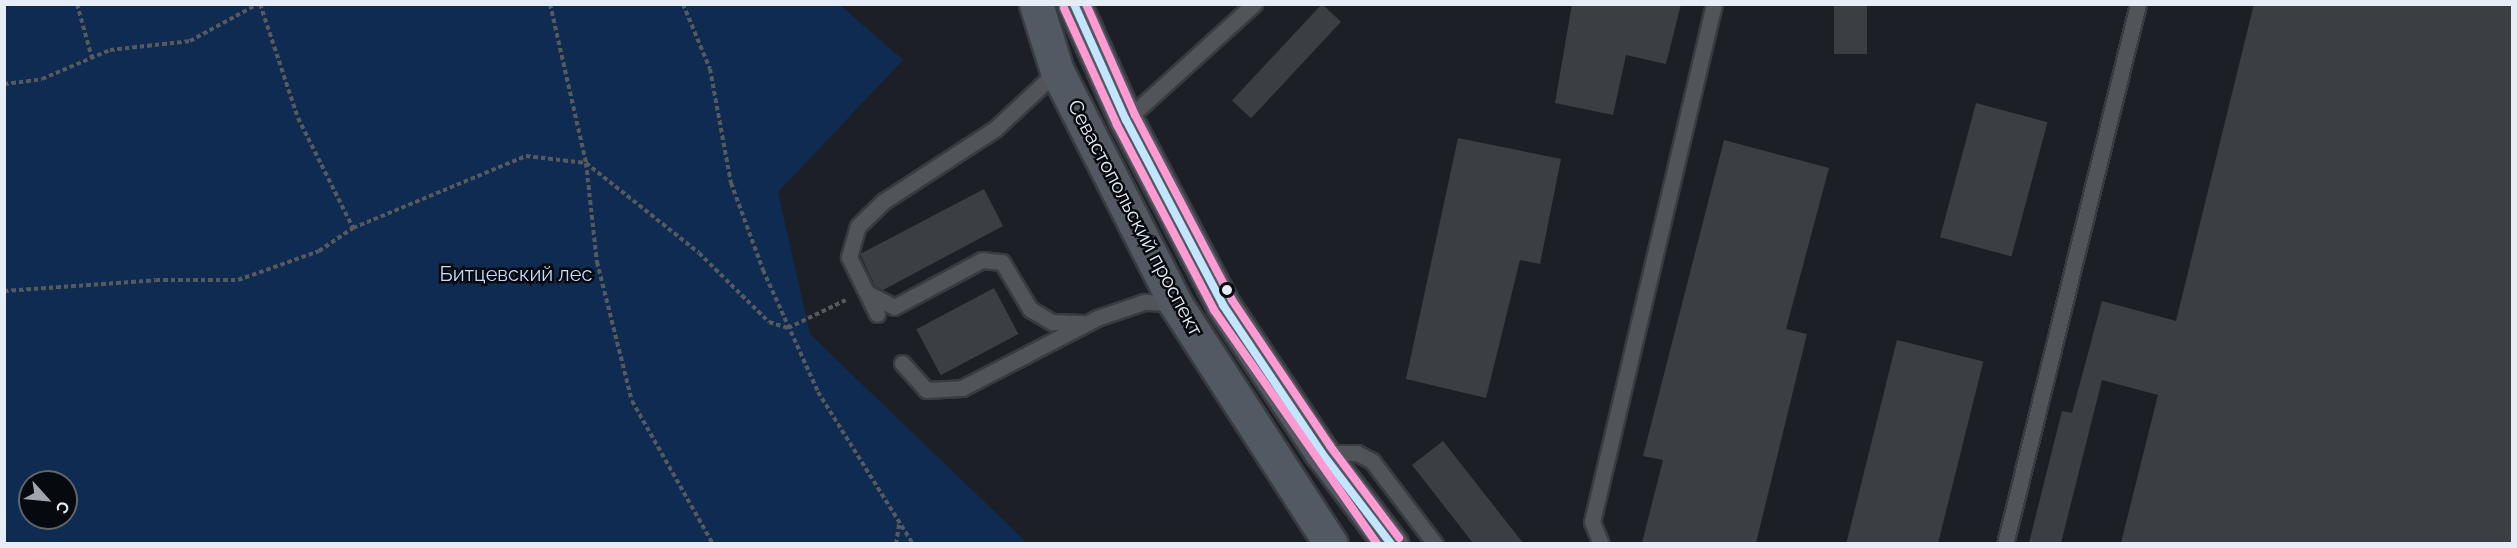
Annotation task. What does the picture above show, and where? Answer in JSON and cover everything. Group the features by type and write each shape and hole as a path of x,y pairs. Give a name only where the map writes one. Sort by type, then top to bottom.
{"main road":[{"name":"Севастопольский проспект","path":"1036,4 1057,71 1175,303 1331,543"},
{"name":"Севастопольский проспект","path":"1074,4 1126,120 1223,305 1321,453 1391,543"}],"lane":[{"path":"1126,120 1254,4"},
{"path":"1601,543 1592,522 1714,4"},
{"path":"2005,543 2138,4"},
{"path":"877,314 849,257 858,226 884,201 968,150 1057,71"},
{"path":"865,291 879,303 894,307 982,260 1002,262 1030,309 1052,322 1085,323"},
{"path":"902,363 927,390 962,388 1085,323 1144,302 1175,303"},
{"path":"1321,453 1357,453 1372,461 1435,543"}],"path":[{"path":"77,4 92,58"},
{"path":"4,84 42,79 110,50 190,41 259,4 298,118 353,228"},
{"path":"550,4 586,163 597,262 632,401 713,543"},
{"path":"682,4 710,69 731,183 788,328 818,392 913,543"},
{"path":"4,291 156,280 238,280 319,251 353,228 526,156 586,163 699,253 769,322 788,328 865,291"},
{"path":"896,543 900,522"}],"green space":[{"name":"Битцевский лес","path":"4,5 840,5 903,60 778,192 810,334 1027,543 5,543"}],"building":[{"path":"1322,4 1341,22 1251,118 1232,101"},
{"path":"1572,4 1681,4 1666,64 1626,55 1613,115 1555,103"},
{"path":"1834,4 1867,4 1867,54 1834,54"},
{"path":"2254,4 2512,4 2512,543 2121,543 2158,395 2102,380 2061,543 2029,543 2062,411 2072,413 2102,301 2176,321"},
{"path":"1976,103 2047,122 2012,256 1940,237"},
{"path":"1458,138 1561,159 1540,264 1520,260 1486,398 1406,379"},
{"path":"1724,140 1829,168 1786,329 1807,334 1756,543 1642,543 1663,460 1643,456"},
{"path":"984,189 1003,226 883,290 875,286 860,254"},
{"path":"994,288 1018,334 941,375 916,329"},
{"path":"1897,340 1983,362 1938,544 1846,543"},
{"path":"1443,441 1523,543 1473,543 1412,465"}],"transit line":[{"path":"1074,4 1126,120 1223,305 1321,452 1391,544"},
{"path":"1086,4 1135,115 1232,300 1330,446 1399,538"},
{"path":"1064,8 1117,125 1214,310 1377,544"}]}
